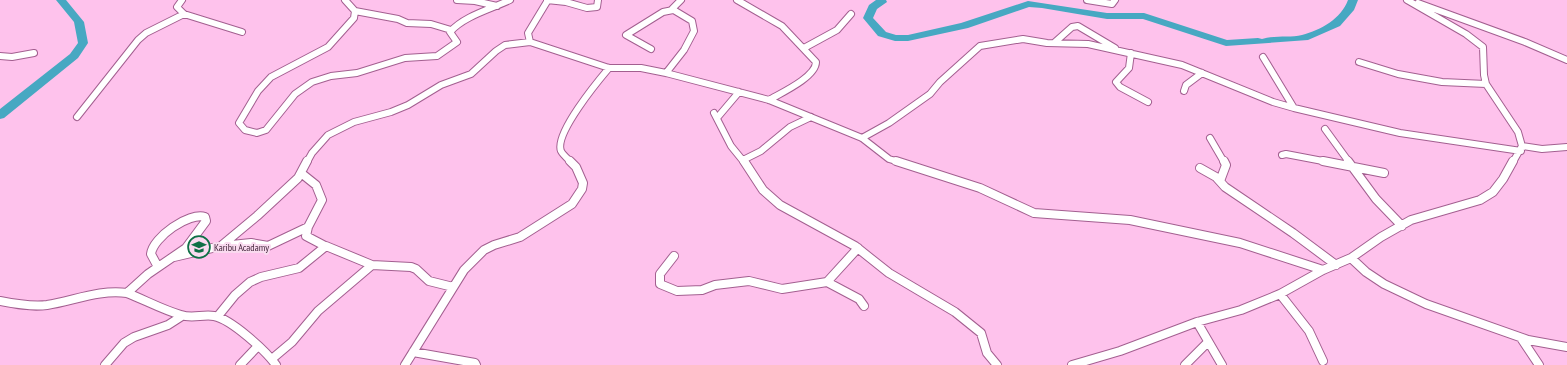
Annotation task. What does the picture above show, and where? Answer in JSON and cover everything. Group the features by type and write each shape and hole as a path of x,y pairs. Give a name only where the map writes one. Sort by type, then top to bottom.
{"street":[{"path":"182,0 177,6 184,14 242,32"},
{"path":"345,0 355,11 398,19 403,24 435,25 441,29 451,30 462,22 510,0"},
{"path":"457,0 475,1 497,6"},
{"path":"530,42 528,33 547,0 566,2 587,8 598,7 598,0"},
{"path":"673,10 673,7 681,0"},
{"path":"737,0 782,26 812,57 816,66 807,77 769,100"},
{"path":"1087,0 1112,4 1115,0"},
{"path":"1072,365 1120,351 1197,322 1241,310 1280,294 1323,270 1351,258 1381,237 1411,220 1480,200 1493,192 1522,149 1518,132 1486,84 1484,75 1483,47 1466,34 1407,0"},
{"path":"1410,0 1525,42 1567,60"},
{"path":"651,49 626,35 663,12 673,10 692,21 694,31 684,50 666,72"},
{"path":"355,11 354,18 328,46 271,77 258,91 239,123 245,130 257,133 266,130 295,94 312,82 331,76 357,73 406,58 437,56 457,42 450,32 451,30"},
{"path":"77,117 138,40 146,33 184,14"},
{"path":"804,48 823,40 848,20 851,14"},
{"path":"1054,43 1072,27 1078,26 1118,50"},
{"path":"862,138 889,123 930,94 940,82 980,46 1023,39 1054,43 1078,42 1182,65 1273,102 1416,136 1522,149 1542,150 1567,147"},
{"path":"221,246 257,216 298,178 312,153 328,135 354,122 391,112 408,105 441,85 471,74 496,51 505,45 530,42 610,68 641,68 666,72 769,100 862,138 889,159 974,186 1037,214 1073,215 1130,220 1240,243 1323,270"},
{"path":"0,56 12,57 34,53"},
{"path":"1130,53 1129,68 1116,82 1120,87 1148,102"},
{"path":"1263,57 1294,108"},
{"path":"1359,62 1398,74 1442,82 1486,84"},
{"path":"405,365 464,270 484,250 494,245 520,237 567,208 578,198 583,183 580,174 561,150 560,145 582,101 610,68"},
{"path":"1184,91 1186,85 1202,73"},
{"path":"739,92 715,116 728,141 743,160 762,190 780,205 858,248 889,273 955,312 981,333 987,353 997,365"},
{"path":"743,160 761,151 790,127 811,117"},
{"path":"1325,129 1376,200 1402,226"},
{"path":"1210,138 1226,165 1220,181"},
{"path":"1282,155 1286,154 1353,169 1384,173"},
{"path":"1200,168 1336,265"},
{"path":"301,173 316,185 322,200 308,227 306,236 325,246 372,265 411,267 416,269 429,280 453,287"},
{"path":"126,293 148,274 174,257 193,240 206,221 205,217 198,215 192,217 155,240 151,253 152,260 158,267"},
{"path":"174,257 221,246 251,243 268,246 308,227"},
{"path":"218,316 230,301 249,283 257,279 299,268 325,246"},
{"path":"827,282 858,248"},
{"path":"674,256 660,274 660,284 677,291 702,290 715,285 748,281 782,289 827,282 859,299 864,306"},
{"path":"1351,258 1360,268 1372,277 1398,292 1521,338 1567,347"},
{"path":"0,301 23,305 45,305 99,294 126,293 182,316 192,318 218,316 258,346 274,362 318,311 372,265"},
{"path":"1280,294 1309,331 1323,361"},
{"path":"105,365 124,343 134,337 168,325 182,316"},
{"path":"1197,322 1222,365"},
{"path":"1521,338 1539,365"},
{"path":"1185,365 1208,342"},
{"path":"240,365 258,346"},
{"path":"413,352 475,363 476,365"}],"waterway":[{"path":"0,115 74,56 83,43 79,22 61,0"},
{"path":"881,0 882,2 873,7 868,18 882,34 895,38 908,38 964,26 1028,4 1107,16 1144,16 1226,43 1258,41"},
{"path":"1266,41 1304,38 1336,24 1350,8 1353,0"}],"place":[{"name":"Karibu Acadamy","path":"199,247"}]}
